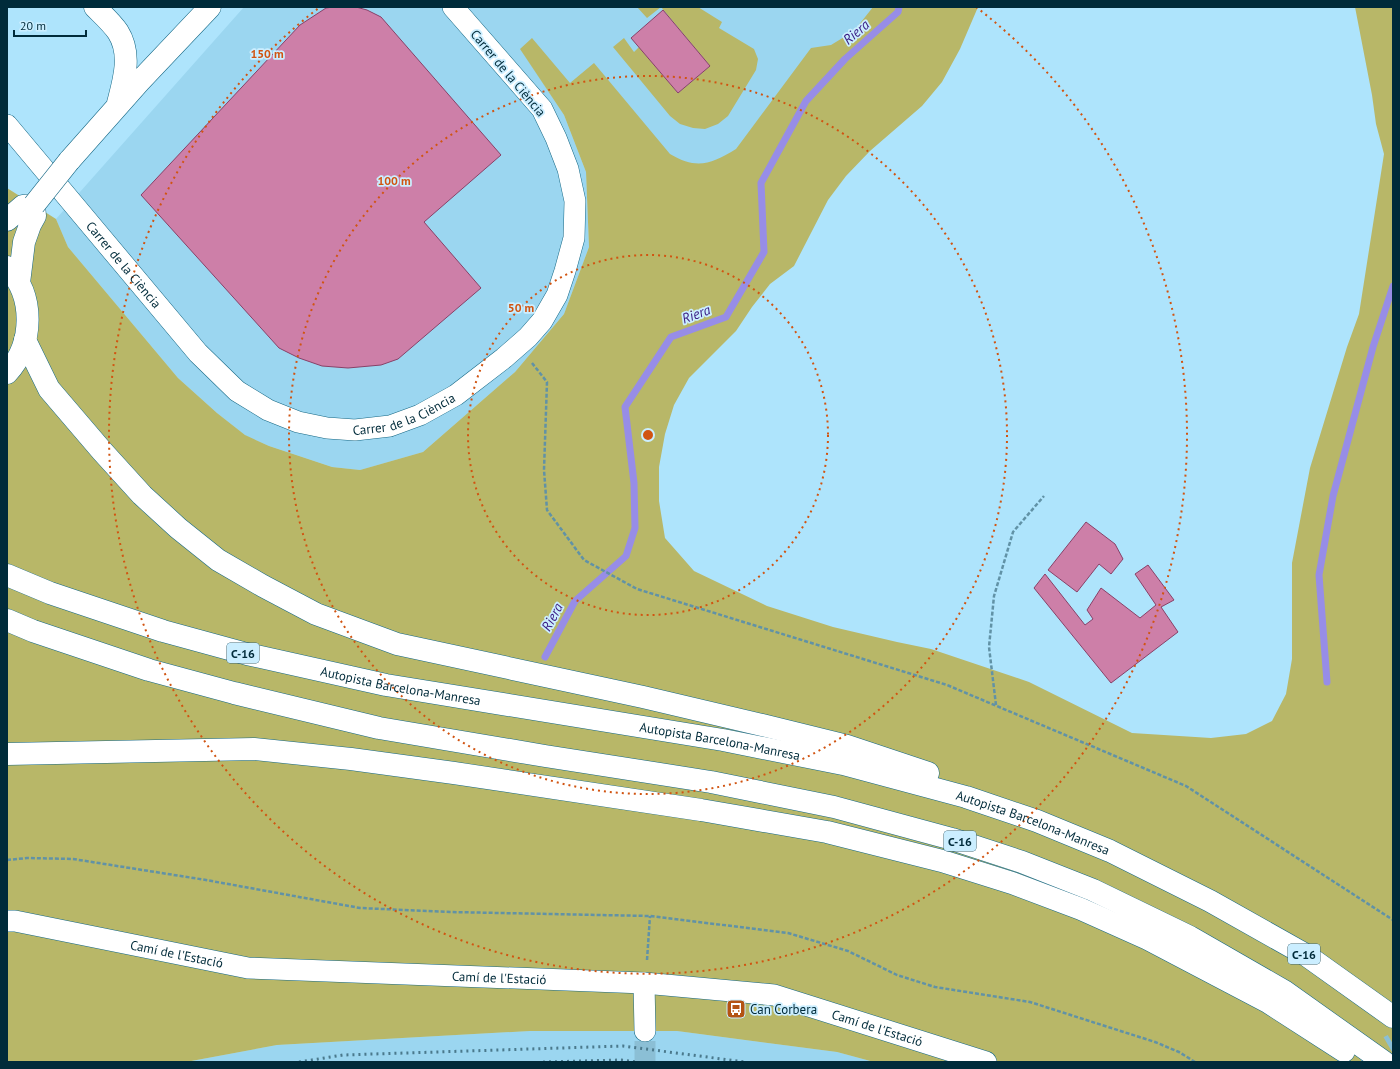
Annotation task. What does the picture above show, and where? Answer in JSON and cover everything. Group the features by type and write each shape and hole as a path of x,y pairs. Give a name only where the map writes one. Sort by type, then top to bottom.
{"main road":[{"path":"95,7 119,33 126,53 126,67 118,106"},
{"path":"7,373 19,357 26,340 28,311 23,292 13,275 30,225 35,216 34,205 69,161 210,7"},
{"path":"7,220 23,206 34,205"},
{"path":"26,340 49,389 102,451 142,494 178,528 218,560 316,614 397,644 643,697 847,746 930,774 1037,822"},
{"name":"Autopista Barcelona-Manresa","path":"7,575 50,593 163,632 247,654 386,685 723,740 843,764 966,797 1037,822 1110,851 1210,901 1306,955 1393,1017"},
{"name":"C-16","path":"7,620 33,631 149,670 234,693 379,728 711,782 834,807 952,839 1022,862 1093,890 1190,937 1284,991 1384,1062"},
{"path":"7,754 262,750 351,759 454,773 701,810 827,832 942,861 1012,883 1081,909 1148,939 1268,1002 1362,1062"}],"street":[{"name":"Carrer de la Ciència","path":"7,126 198,353 237,391 268,410 298,422 327,428 355,430 390,426 420,415 456,395 528,337 542,321 557,295 574,238 575,200 568,169 556,138 542,109 453,7"},
{"name":"Camí de l'Estació","path":"7,921 248,968 644,983 774,995 986,1062"},
{"path":"644,983 645,1031"}],"path":[{"path":"519,345 548,382 544,470 547,510 584,560 637,589 948,685 1186,786 1393,920"},
{"path":"996,706 989,647 994,596 1013,532 1044,496"},
{"path":"7,860 27,858 73,859 206,880 360,908 450,912 650,916 788,933 848,951 897,975 935,987 1030,1002 1155,1042 1179,1052 1195,1062"},
{"path":"644,983 650,916"}],"shaded area":[{"path":"244,7 914,7 728,259 524,54 564,115 586,172 589,247 564,314 515,372 423,452 360,470 332,467 269,446 246,436 217,413 178,378 68,247 56,219"},
{"path":"637,7 661,7 647,18"},
{"path":"661,7 698,7 722,22 719,28 754,49 758,59 756,70 728,116 718,124 705,129 693,128 680,124 670,116 613,47 624,38 634,52 639,47 678,93 710,66"},
{"path":"873,7 978,7 960,49 942,82 922,106 870,151 846,176 828,200 794,266 770,284 736,331 689,378 674,405 665,434 659,467 659,501 665,538 694,571 767,606 833,627 931,649 1029,682 1132,733 1211,738 1246,734 1272,721 1286,694 1292,659 1292,563 1310,468 1347,347 1359,314 1384,154 1376,124 1355,7 1393,7 1393,1062 874,1062 837,1052 677,1031 530,1031 277,1045 186,1062 7,1062 7,188 56,219 68,247 178,378 217,413 245,435 269,446 332,467 360,470 423,452 515,372 564,314 589,247 586,172 564,115 520,49 532,38 570,83 594,63 670,154 688,162 704,163 719,158 736,149 811,48 831,45 854,31"},
{"path":"530,1031 677,1031 837,1052 874,1062 186,1062 277,1045"}],"building":[{"path":"356,7 367,10 381,17 501,155 424,222 481,288 398,359 381,365 348,368 322,366 299,358 279,348 141,195 300,25 326,8"},
{"path":"663,10 710,66 678,93 631,38"},
{"path":"1086,522 1115,544 1123,559 1111,574 1099,564 1077,592 1048,570"},
{"path":"1148,565 1174,600 1161,607 1178,632 1111,683 1034,588 1045,574 1085,625 1093,619 1087,610 1101,588 1140,618 1156,605 1135,574"}],"waterway":[{"name":"Riera","path":"545,657 575,601 626,556 635,528 634,483 625,407 671,337 726,317 764,252 761,183 806,101 845,59 898,12 899,7"},
{"path":"1327,682 1319,575 1333,496 1373,347 1393,286"}],"tunnel":[{"path":"645,1031 645,1062"},
{"path":"1362,1062 1393,1044"}],"railway":[{"path":"299,1062 343,1055 623,1046 745,1062"},
{"path":"543,1062 621,1060 638,1062"}],"place":[{"name":"Can Corbera","path":"736,1009"}]}
